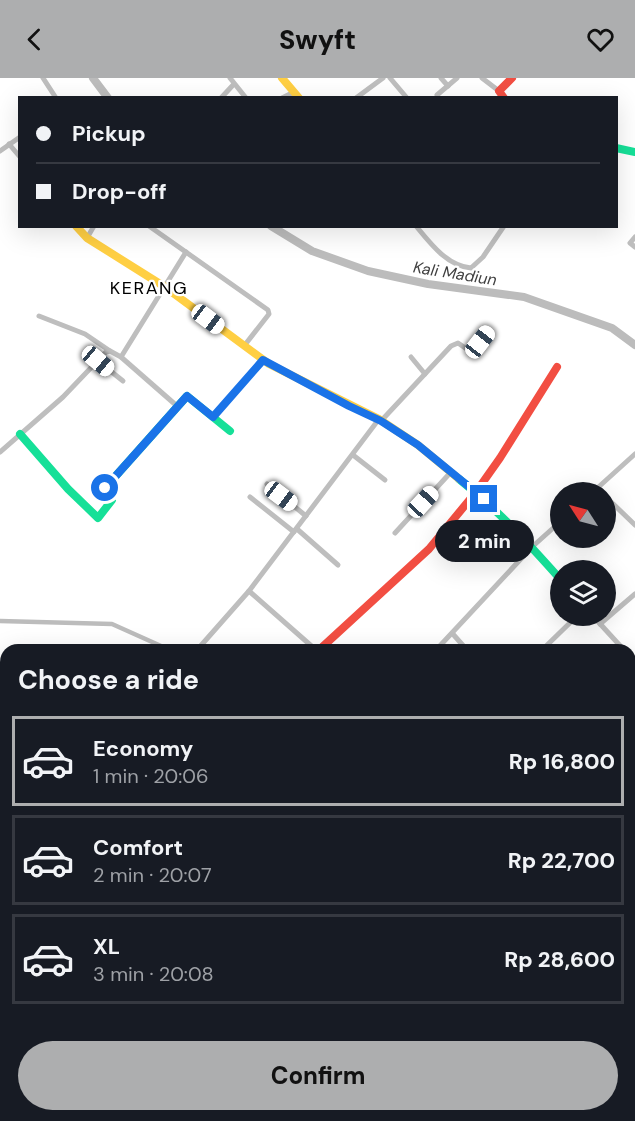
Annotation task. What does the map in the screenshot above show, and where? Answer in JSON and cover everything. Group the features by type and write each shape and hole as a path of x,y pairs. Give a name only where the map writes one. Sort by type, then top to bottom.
{"street":[{"path":"43,78 56,96"},
{"path":"230,78 244,96"},
{"path":"282,78 296,95"},
{"path":"359,96 383,78"},
{"path":"390,78 405,96"},
{"path":"441,78 448,86"},
{"path":"436,95 457,78"},
{"path":"482,78 502,94 512,78"},
{"path":"223,96 234,84"},
{"path":"0,150 18,138"},
{"path":"9,144 18,155"},
{"path":"618,148 635,152"},
{"path":"78,228 87,238 165,287 263,360 380,420 418,445 476,492 550,567"},
{"path":"87,238 93,228"},
{"path":"152,228 269,312 244,346"},
{"path":"418,228 430,243 456,265 471,268 483,257 503,228"},
{"path":"635,237 630,243 635,248"},
{"path":"121,357 186,252"},
{"path":"39,316 85,334 121,357 177,406"},
{"path":"202,644 249,591 380,420 453,344 458,343 471,352 488,331"},
{"path":"0,452 63,397 110,351"},
{"path":"411,357 425,374"},
{"path":"213,417 263,360"},
{"path":"98,361 123,381"},
{"path":"324,644 429,549 476,492 500,458 557,367"},
{"path":"20,434 68,489 98,518 112,500 105,488 188,396 230,431"},
{"path":"0,441 6,446"},
{"path":"606,482 635,454"},
{"path":"353,455 385,480"},
{"path":"394,532 451,472"},
{"path":"267,484 306,516"},
{"path":"250,497 296,530 338,565"},
{"path":"616,507 635,525"},
{"path":"442,644 532,547 550,531"},
{"path":"249,591 310,644"},
{"path":"616,610 635,594"},
{"path":"548,644 567,626"},
{"path":"602,626 618,644"},
{"path":"452,633 462,644"}],"waterway":[{"name":"Kali Madiun","path":"93,78 106,96"},
{"name":"Kali Madiun","path":"274,228 312,251 368,271 428,284 524,297 612,328 635,345"},
{"path":"0,621 112,624 157,644"}],"traffic: fast":[{"path":"618,148 635,152"},
{"path":"20,434 68,489 98,518 112,500 105,488 187,396 230,431"},
{"path":"459,479 500,515 550,568"}],"traffic: slow":[{"path":"282,78 297,96"},
{"path":"78,228 87,238 165,287 269,364 379,419 418,445 459,479"}],"traffic: jam":[{"path":"503,96 499,91 512,78"},
{"path":"326,644 429,549 476,492 500,458 557,367"}],"district":[{"name":"KERANG","path":"149,288"}],"route":[{"path":"105,488 187,396 213,417 263,360 276,369 381,421 418,445 484,499"}]}
